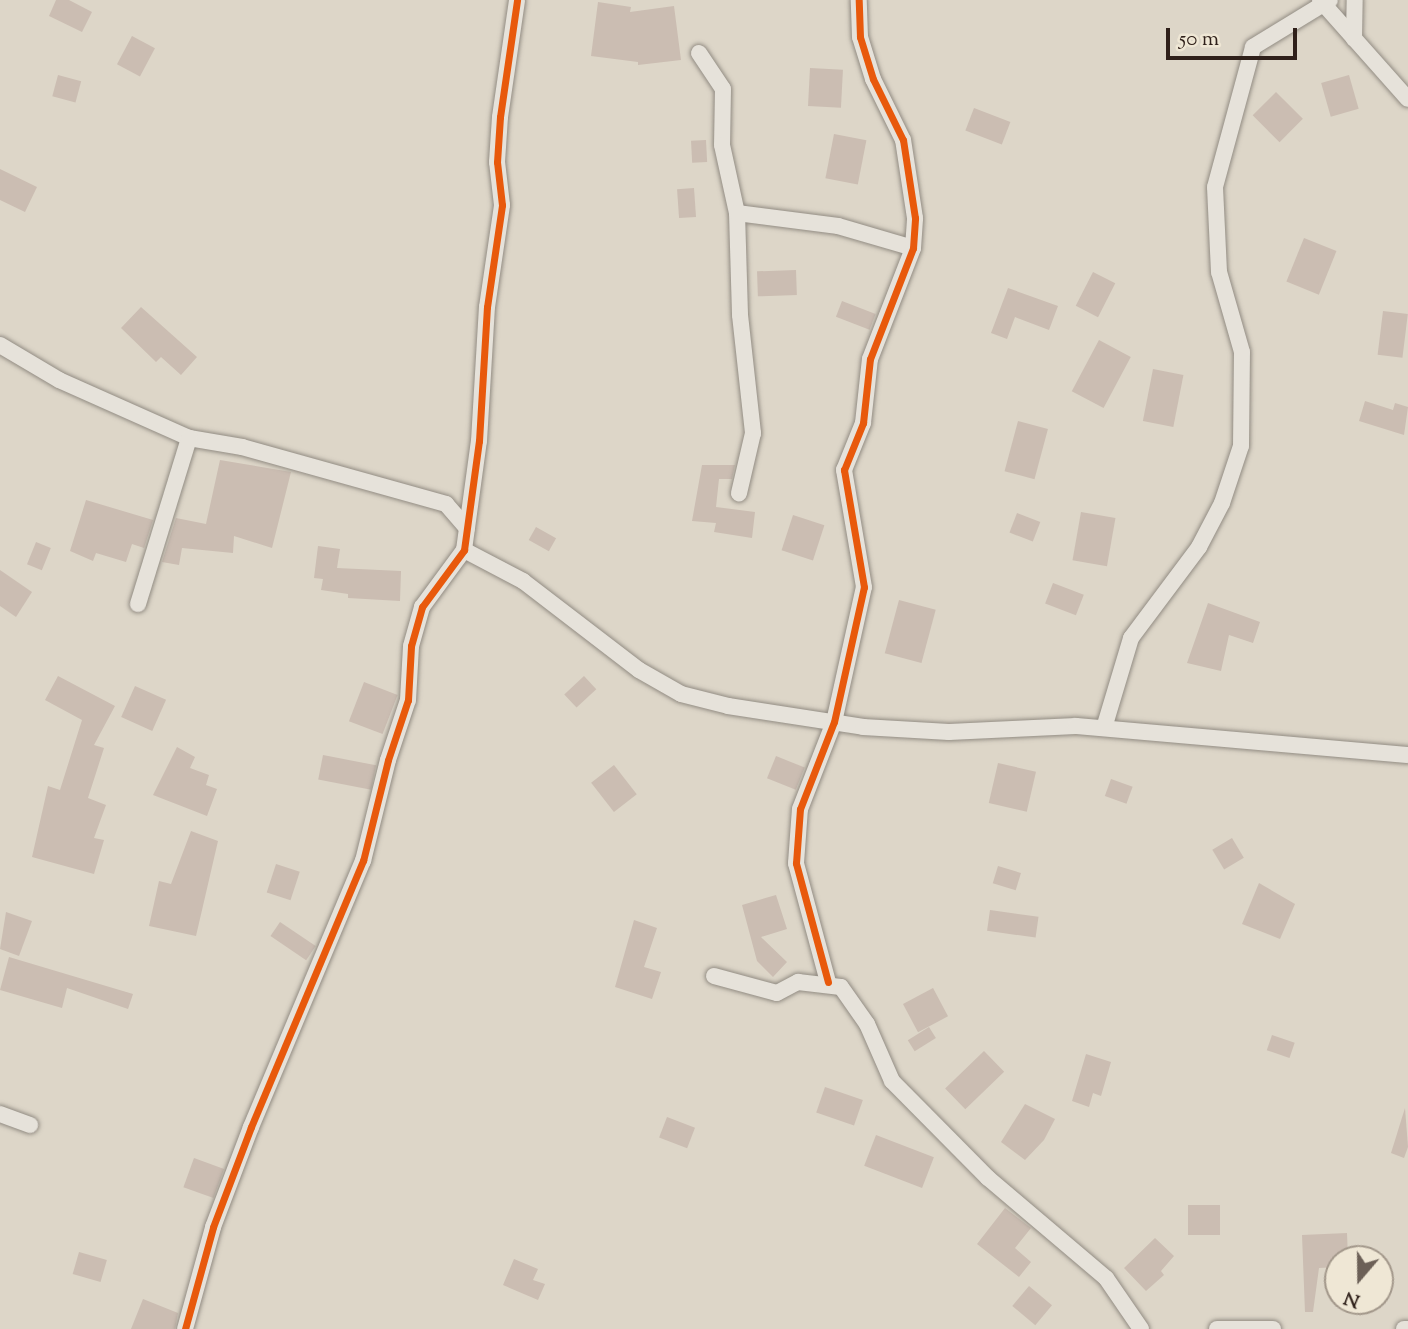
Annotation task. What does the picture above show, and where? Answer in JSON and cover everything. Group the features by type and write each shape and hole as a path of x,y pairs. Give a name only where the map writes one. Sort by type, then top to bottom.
{"street":[{"path":"186,1329 213,1227 250,1127 363,861 408,701 411,646 422,607 464,550 474,488 487,307 502,205 497,162 500,117 517,0"},
{"path":"828,982 796,863 800,809 834,722 864,587 844,470 863,424 870,359 913,248 915,218 903,140 873,79 860,37 859,0"},
{"path":"1354,39 1355,0"},
{"path":"1104,728 1131,638 1199,547 1222,503 1241,446 1242,352 1219,272 1215,187 1252,47 1325,2 1408,99"},
{"path":"699,53 723,89 722,145 737,213 740,315 753,433 739,493"},
{"path":"737,213 838,226 913,248"},
{"path":"0,345 59,380 189,438 242,447 446,504 467,528"},
{"path":"138,604 189,438"},
{"path":"446,504 474,488"},
{"path":"464,550 523,581 608,649 681,694 834,722 948,732 1104,728 1408,755"},
{"path":"714,976 777,993 798,982 828,982 841,987 867,1024 892,1081 988,1178 1106,1278 1140,1329"},
{"path":"0,1114 30,1125"},
{"path":"1217,1329 1273,1329"}],"building":[{"path":"56,0 69,0 92,12 82,32 49,16"},
{"path":"598,2 631,7 630,12 674,6 681,60 638,65 638,62 591,56"},
{"path":"132,36 155,48 140,76 117,64"},
{"path":"810,68 843,70 841,108 808,106"},
{"path":"58,75 81,81 75,102 52,96"},
{"path":"1349,75 1359,109 1331,117 1321,83"},
{"path":"1276,92 1303,119 1280,142 1253,115"},
{"path":"974,108 1010,122 1002,144 965,130"},
{"path":"834,134 866,140 858,184 825,178"},
{"path":"706,140 707,162 692,163 691,141"},
{"path":"0,169 37,187 25,212 0,200"},
{"path":"694,188 696,217 679,218 677,189"},
{"path":"1304,238 1336,251 1319,295 1286,282"},
{"path":"796,270 797,295 758,296 757,271"},
{"path":"1093,272 1115,283 1098,317 1076,306"},
{"path":"1008,288 1058,306 1049,330 1015,317 1007,339 991,333"},
{"path":"842,301 876,314 870,330 836,317"},
{"path":"141,307 197,357 181,375 161,357 156,362 121,328"},
{"path":"1383,311 1408,314 1402,358 1378,355"},
{"path":"1099,340 1131,357 1104,408 1072,391"},
{"path":"1153,369 1183,375 1173,427 1143,421"},
{"path":"1365,401 1393,410 1395,403 1408,407 1404,435 1359,421"},
{"path":"1018,421 1048,429 1034,479 1005,471"},
{"path":"220,460 291,472 272,548 234,536 233,553 182,548 179,565 162,562 176,518 206,524"},
{"path":"702,465 735,465 732,479 719,479 716,507 755,512 752,538 714,532 716,523 692,521"},
{"path":"86,500 153,520 144,548 132,544 126,562 96,553 93,561 70,551"},
{"path":"1081,512 1115,518 1107,566 1072,560"},
{"path":"1017,513 1040,522 1033,542 1009,533"},
{"path":"793,515 824,525 813,560 782,550"},
{"path":"536,527 556,538 549,551 529,540"},
{"path":"36,542 51,548 42,570 27,564"},
{"path":"318,546 340,549 337,568 401,571 400,601 348,598 348,594 321,590 323,579 314,578"},
{"path":"0,570 32,592 16,617 0,606"},
{"path":"1053,583 1084,595 1076,615 1045,604"},
{"path":"899,600 936,610 921,663 885,653"},
{"path":"1208,603 1260,622 1253,643 1229,635 1221,671 1187,663"},
{"path":"58,676 115,706 94,745 104,748 88,798 106,805 94,838 104,840 94,874 32,857 48,786 60,790 82,720 45,700"},
{"path":"584,676 596,689 577,708 564,694"},
{"path":"364,682 398,695 383,734 349,721"},
{"path":"135,686 166,700 152,731 121,717"},
{"path":"177,747 195,757 190,768 209,775 206,785 217,789 207,816 153,795"},
{"path":"323,755 376,765 371,790 318,780"},
{"path":"776,756 805,768 796,790 767,778"},
{"path":"998,763 1036,772 1027,812 989,803"},
{"path":"614,765 637,794 614,812 591,783"},
{"path":"1111,779 1133,787 1126,804 1105,796"},
{"path":"191,831 218,841 196,936 149,926 159,881 171,884"},
{"path":"1232,838 1244,858 1224,870 1212,850"},
{"path":"276,864 300,872 291,900 267,893"},
{"path":"998,866 1021,873 1016,890 993,883"},
{"path":"1259,883 1295,904 1280,939 1242,924"},
{"path":"776,895 787,929 761,937 787,962 773,977 757,961 742,905"},
{"path":"990,910 1039,917 1036,938 987,931"},
{"path":"6,912 32,921 19,956 0,949"},
{"path":"634,920 657,928 644,967 661,972 652,999 615,987"},
{"path":"280,922 316,946 306,960 270,936"},
{"path":"9,957 133,994 128,1009 67,988 62,1008 0,990"},
{"path":"933,988 948,1016 918,1032 903,1004"},
{"path":"929,1027 936,1038 915,1051 908,1040"},
{"path":"1272,1035 1295,1043 1289,1058 1267,1050"},
{"path":"984,1051 1004,1072 965,1109 945,1089"},
{"path":"1086,1054 1111,1062 1101,1096 1093,1093 1089,1107 1072,1101"},
{"path":"825,1087 863,1100 854,1126 816,1113"},
{"path":"1025,1104 1055,1119 1044,1140 1025,1160 1001,1142"},
{"path":"1405,1108 1408,1147 1404,1158 1391,1153"},
{"path":"667,1117 695,1128 687,1148 659,1138"},
{"path":"876,1135 934,1157 922,1188 864,1166"},
{"path":"194,1158 224,1169 213,1198 183,1187"},
{"path":"1188,1205 1220,1205 1220,1235 1188,1235"},
{"path":"1005,1208 1031,1228 1015,1248 1031,1262 1019,1277 977,1244"},
{"path":"1347,1233 1347,1245 1324,1245 1324,1268 1319,1268 1313,1312 1305,1312 1302,1235"},
{"path":"1155,1238 1174,1256 1161,1271 1164,1275 1146,1291 1124,1268"},
{"path":"79,1252 107,1260 101,1282 73,1274"},
{"path":"514,1259 538,1269 533,1280 545,1284 538,1300 503,1285"},
{"path":"1029,1286 1052,1305 1035,1325 1012,1306"},
{"path":"143,1299 178,1313 175,1329 131,1329"}],"cycle path":[{"path":"185,1329 213,1227 251,1127 363,861 388,760 408,700 411,646 422,607 464,550 479,441 487,307 502,205 497,162 500,117 517,0"},
{"path":"828,982 796,863 800,809 834,722 864,587 844,470 863,423 870,359 913,248 915,218 903,140 873,79 860,37 859,0"}]}
